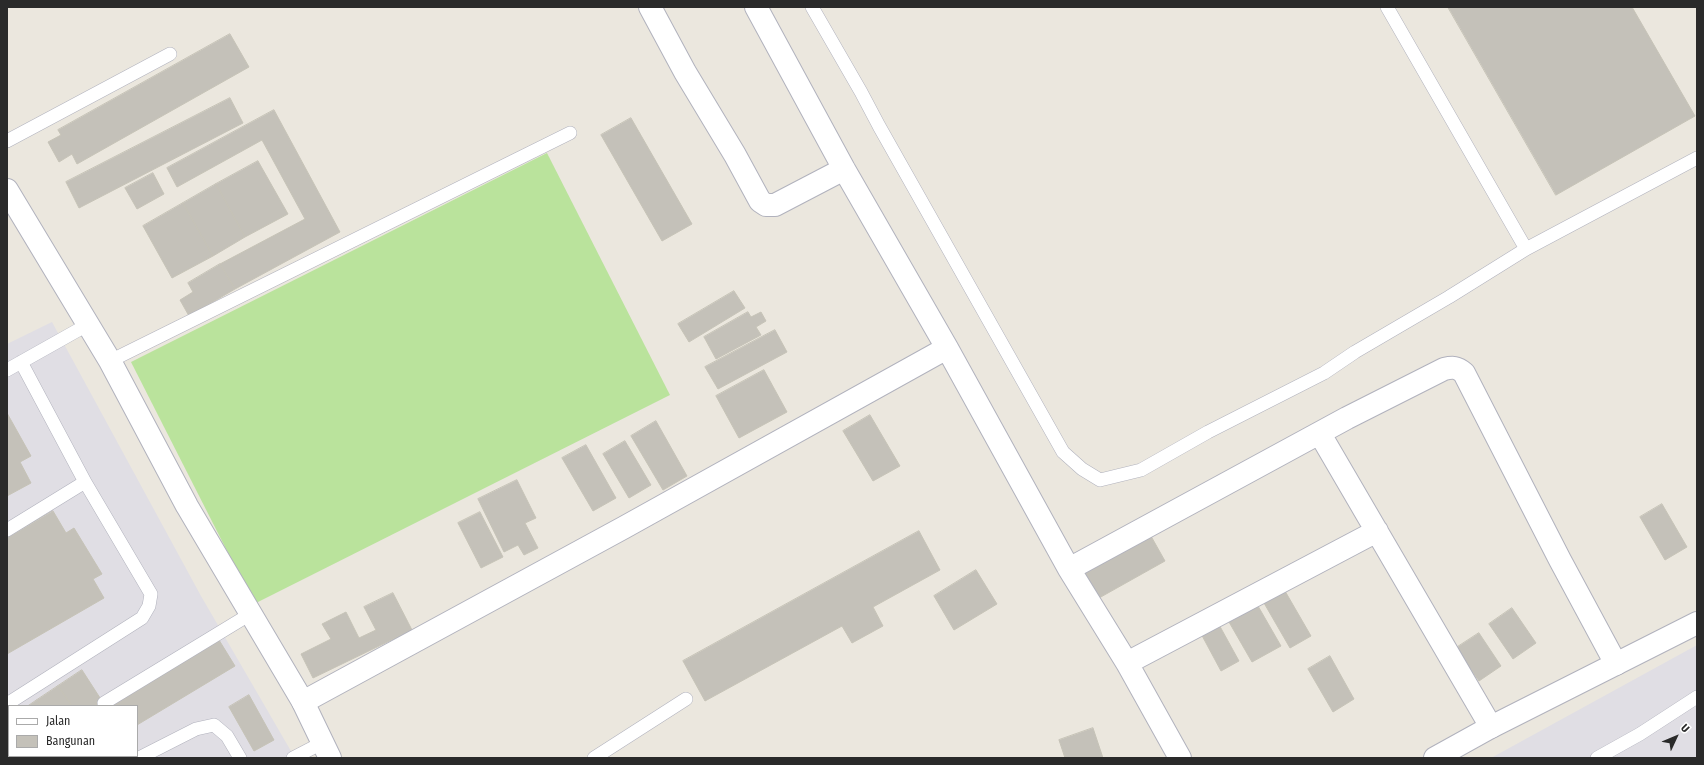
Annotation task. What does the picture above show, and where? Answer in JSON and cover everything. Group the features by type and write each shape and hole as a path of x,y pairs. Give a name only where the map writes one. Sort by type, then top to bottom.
{"street":[{"path":"650,7 685,72 735,155 760,202 766,206 775,205 844,169"},
{"path":"756,7 844,169 1069,569 1127,663 1180,758"},
{"path":"8,195 110,361 187,506 252,613 303,702 326,750"},
{"path":"303,702 623,528 946,348"},
{"path":"1069,569 1347,418 1444,369 1453,367 1464,373 1560,560 1616,664"},
{"path":"1320,434 1491,727"},
{"path":"1127,663 1377,531"},
{"path":"1435,758 1491,727 1697,623"}],"lane":[{"path":"812,7 1063,452 1082,469 1100,480 1141,470 1208,432 1324,373 1355,352 1449,297 1526,249 1697,158"},
{"path":"1387,7 1526,249"},
{"path":"7,141 170,54"},
{"path":"110,361 570,133"},
{"path":"7,370 88,325"},
{"path":"7,704 142,618 149,606 151,594 85,482 21,362"},
{"path":"7,530 85,482"},
{"path":"104,703 252,613"},
{"path":"1597,758 1640,734 1697,698"},
{"path":"594,758 686,699"},
{"path":"139,758 196,729 214,725 227,736 240,758"},
{"path":"293,758 326,750"}],"shaded area":[{"path":"52,322 201,596 295,758 7,758 7,344"},
{"path":"1697,645 1697,758 1491,758"}],"green space":[{"path":"547,153 670,395 254,604 131,362"}],"building":[{"path":"1448,7 1632,7 1695,116 1556,195"},
{"path":"230,34 249,67 77,164 72,154 59,162 48,142 61,135 58,130"},
{"path":"230,98 243,123 79,208 66,182"},
{"path":"274,110 340,232 235,289 220,264 305,219 262,140 177,187 167,168"},
{"path":"631,118 692,224 662,241 601,135"},
{"path":"258,161 288,214 245,237 216,184"},
{"path":"153,173 164,194 137,209 125,188"},
{"path":"216,184 245,237 213,256 183,203"},
{"path":"183,203 213,256 172,278 143,226"},
{"path":"220,264 235,289 189,316 180,300 193,292 188,283"},
{"path":"734,291 745,308 689,342 678,324"},
{"path":"748,312 751,317 761,312 766,321 756,327 761,335 716,359 704,337"},
{"path":"775,330 787,352 718,389 705,367"},
{"path":"764,370 787,412 739,438 716,396"},
{"path":"7,413 31,456 20,462 31,483 7,496"},
{"path":"870,415 900,466 873,481 843,431"},
{"path":"656,421 687,476 663,490 631,436"},
{"path":"625,441 651,485 629,498 603,454"},
{"path":"586,445 616,498 593,511 562,458"},
{"path":"517,480 536,518 525,523 538,548 524,555 518,545 504,552 478,499"},
{"path":"1662,504 1687,547 1665,560 1640,517"},
{"path":"53,511 66,533 74,528 102,574 93,579 104,598 7,654 7,538"},
{"path":"480,512 503,557 481,568 458,523"},
{"path":"1147,529 1165,561 1099,598 1081,566"},
{"path":"919,531 940,570 873,607 883,626 852,643 842,626 705,701 683,661"},
{"path":"976,570 997,604 954,630 934,596"},
{"path":"1285,591 1311,636 1290,648 1264,603"},
{"path":"393,593 412,630 313,678 301,654 331,639 322,624 346,612 359,638 376,630 364,607"},
{"path":"1258,606 1281,646 1252,662 1229,622"},
{"path":"1512,608 1536,643 1513,659 1489,624"},
{"path":"1217,621 1239,661 1221,671 1199,630"},
{"path":"1479,633 1501,666 1479,681 1456,648"},
{"path":"219,640 235,666 138,724 138,705 110,705"},
{"path":"1330,656 1354,699 1333,712 1308,669"},
{"path":"82,670 102,701 96,705 71,705 58,686"},
{"path":"58,686 71,705 40,705 37,700"},
{"path":"249,695 274,740 254,751 229,707"},
{"path":"37,700 40,705 30,705"},
{"path":"7,719 8,757 16,757 15,758 7,758"},
{"path":"1093,728 1103,758 1065,758 1059,740"},
{"path":"58,757 84,757 82,758"}]}
